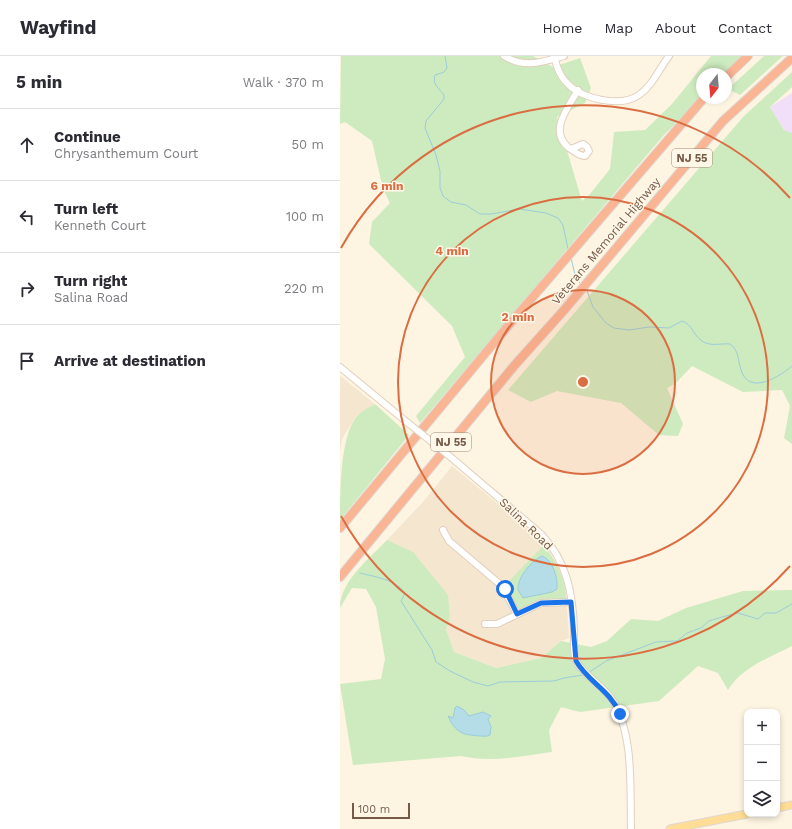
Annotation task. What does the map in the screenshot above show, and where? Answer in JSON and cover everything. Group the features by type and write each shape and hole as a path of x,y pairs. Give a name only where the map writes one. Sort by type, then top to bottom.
{"highway":[{"path":"732,71 748,56"},
{"name":"Veterans Memorial Highway","path":"340,577 514,366 601,267 723,121 792,58"},
{"name":"Veterans Memorial Highway","path":"340,528 507,327 548,282 586,235 699,104"}],"main road":[{"path":"780,807 792,805"},
{"path":"670,829 744,815"}],"street":[{"path":"504,56 524,64 538,63 554,57 564,56"},
{"path":"554,57 558,71 565,82 578,90 605,100 621,102 637,96 650,84 669,56"},
{"path":"571,149 560,138 559,129 561,122 578,90"},
{"name":"Salina Road","path":"340,367 503,501 548,541 558,555 565,572 571,602 575,657 586,674 611,698 626,731 631,829"},
{"path":"443,530 449,541 502,586 517,614"},
{"path":"485,624 497,624 541,603 571,602"}],"shaded area":[{"path":"792,93 792,142 770,107"},
{"path":"340,376 375,404 356,416 342,439 340,451"},
{"path":"452,466 533,533 544,545 558,566 566,593 569,638 561,641 541,658 496,668 454,652 446,629 450,617 387,540 423,502"}],"green space":[{"path":"341,56 533,56 553,67 580,58 591,88 585,103 557,117 582,201 590,194 610,169 614,132 645,130 672,104 696,74 696,103 663,136 420,423 416,416 465,357 452,326 369,244 372,222 390,203 383,189 372,141 345,122 340,124"},
{"path":"711,56 742,56 730,68 701,68"},
{"path":"764,56 783,56 740,95 732,91 732,85"},
{"path":"792,72 792,87 770,107 784,130 792,133 792,444 784,438 790,406 782,390 743,392 692,366 676,383 667,388 683,424 678,436 659,435 621,403 557,391 531,402 508,390 744,116"},
{"path":"375,404 409,435 340,520 342,465 347,437 351,425 357,416"},
{"path":"387,540 413,552 448,595 450,618 446,629 454,652 496,668 541,658 561,641 591,647 607,641 631,619 658,621 686,608 743,591 792,590 792,646 748,669 728,690 718,673 698,666 659,701 580,712 561,707 549,730 552,752 495,759 461,756 353,765 340,684 381,679 385,659 376,607 366,589 352,588 340,608 341,598 350,579"},
{"path":"544,545 556,563 562,576 566,591 566,598 539,601 520,609 517,608 505,585"}],"water":[{"path":"542,556 552,565 557,580 557,589 552,592 523,598 518,590 518,585 522,575 533,562"},
{"path":"457,706 464,710 469,716 483,712 491,716 488,719 491,727 490,735 470,735 457,730 448,716 453,718 455,708"}],"waterway":[{"path":"445,56 447,68 444,72 435,75 434,78 436,86 444,95 444,99 426,121 425,128 436,155 440,171 440,188 443,196 451,202 466,205 480,214 491,214 520,209 546,213 558,218 563,225 568,249"},
{"path":"571,258 576,279 581,284"},
{"path":"586,288 593,307 606,323 614,328 629,330 649,327 669,328 682,321 686,323 699,339 705,343 730,344 737,352 741,370 745,378 751,382 765,382 780,375 792,366"},
{"path":"360,573 384,579 401,588 405,593 401,601 432,650 436,662 450,671 473,682 488,686 500,682 554,681 583,675"},
{"path":"588,673 606,661 656,642 677,641 687,633 701,628 709,621 738,613 758,619 765,613 776,613 792,604"}],"route":[{"path":"505,589 517,614 541,603 571,602 576,661 580,669 608,694 620,714"}]}
